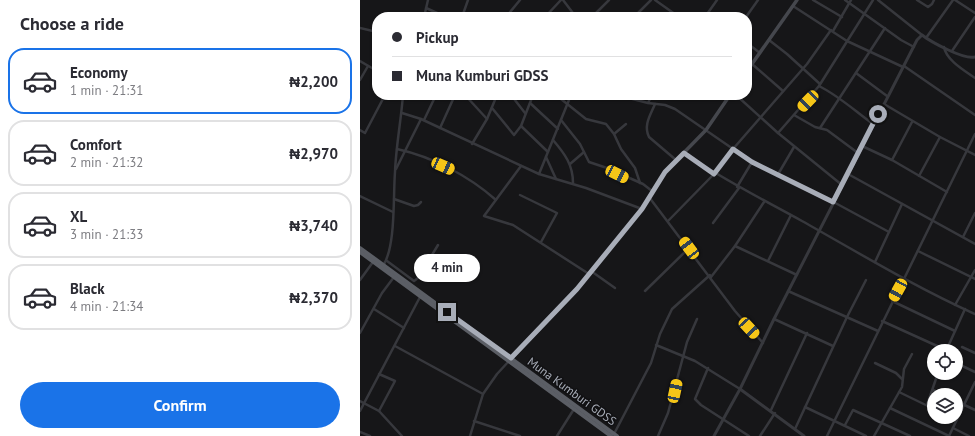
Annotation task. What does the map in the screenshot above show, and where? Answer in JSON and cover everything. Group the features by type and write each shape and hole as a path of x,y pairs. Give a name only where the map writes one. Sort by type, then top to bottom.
{"highway":[{"name":"Muna Kumburi GDSS","path":"360,248 420,297 510,360 574,409 614,435"},
{"name":"Muna Kumburi GDSS","path":"360,252 373,262 383,267 614,435"}],"main road":[{"path":"752,64 797,0"},
{"path":"510,360 590,273 642,209 665,172 706,130 727,100"}],"street":[{"path":"425,12 428,0"},
{"path":"464,12 468,0"},
{"path":"510,12 520,0"},
{"path":"550,12 562,0 572,12"},
{"path":"597,12 609,0"},
{"path":"639,12 651,0"},
{"path":"655,0 671,12"},
{"path":"709,12 717,0"},
{"path":"750,12 758,0"},
{"path":"813,0 842,17"},
{"path":"845,0 851,1 885,28 914,47"},
{"path":"778,133 819,85 873,0"},
{"path":"878,0 926,38 952,51 975,58"},
{"path":"917,0 928,7 934,0"},
{"path":"926,38 954,0 975,13"},
{"path":"668,221 714,174 733,149 803,69 842,17 851,1"},
{"path":"793,6 847,41 904,67 975,115"},
{"path":"426,8 435,12"},
{"path":"952,51 975,17"},
{"path":"360,28 372,31"},
{"path":"820,128 871,52 885,28"},
{"path":"714,436 740,389 774,318 887,96 922,35"},
{"path":"770,40 819,85 840,97 848,106 873,124"},
{"path":"752,47 760,53"},
{"path":"944,47 945,52 954,62 975,78"},
{"path":"360,61 372,68"},
{"path":"752,64 783,91"},
{"path":"360,80 368,66"},
{"path":"856,73 887,96"},
{"path":"360,130 365,133 382,100"},
{"path":"383,267 386,261 393,212 395,171 403,100"},
{"path":"395,171 433,100"},
{"path":"440,128 453,100"},
{"path":"469,100 487,120"},
{"path":"472,144 487,120 495,100"},
{"path":"515,100 525,113"},
{"path":"492,108 514,135 522,126 525,113 531,100"},
{"path":"563,100 586,119 606,124 614,134 621,149 635,168 640,183"},
{"path":"539,174 568,100"},
{"path":"636,100 665,105 675,109 752,162 777,176 833,202 889,232"},
{"path":"742,100 778,133 842,185"},
{"path":"530,103 558,129"},
{"path":"884,103 912,122 975,155"},
{"path":"655,104 648,119 647,132 649,137 676,160"},
{"path":"402,113 440,128 539,174 573,183 642,209"},
{"path":"794,115 806,123 827,130 858,153"},
{"path":"561,120 580,144 589,162 607,168 640,183 652,191"},
{"path":"892,160 912,122"},
{"path":"614,134 626,124"},
{"path":"522,126 548,153"},
{"path":"827,436 882,321 968,151 975,134"},
{"path":"919,176 940,137"},
{"path":"553,140 566,156 570,164 573,183"},
{"path":"777,176 794,146"},
{"path":"862,146 892,160 947,192"},
{"path":"397,149 405,150 460,173 482,187 496,200"},
{"path":"570,164 584,152"},
{"path":"684,153 714,174 764,202 791,215 904,279 975,314"},
{"path":"546,156 556,179"},
{"path":"713,224 738,187 752,162"},
{"path":"521,166 484,216 508,223 614,288"},
{"path":"848,173 975,244"},
{"path":"520,195 557,213 541,242"},
{"path":"360,196 393,212"},
{"path":"649,197 740,317 763,343"},
{"path":"394,199 414,206 421,202"},
{"path":"614,435 651,364 660,334 672,309 710,276 735,246 764,202"},
{"path":"875,262 902,204"},
{"path":"963,237 975,213"},
{"path":"768,261 791,215"},
{"path":"386,261 414,281 418,278 438,245"},
{"path":"735,246 797,274"},
{"path":"645,291 689,248"},
{"path":"918,251 975,279"},
{"path":"360,280 373,262"},
{"path":"955,305 975,270"},
{"path":"360,333 361,329 394,277"},
{"path":"795,429 847,316 866,280"},
{"path":"788,291 878,331"},
{"path":"360,411 420,297"},
{"path":"892,301 955,331"},
{"path":"374,309 404,328"},
{"path":"949,344 965,309"},
{"path":"774,318 834,346"},
{"path":"658,436 668,412 687,342 697,319"},
{"path":"882,321 931,344"},
{"path":"771,410 807,334"},
{"path":"656,345 683,355 708,368 771,410 804,436"},
{"path":"395,346 483,394"},
{"path":"963,347 975,352"},
{"path":"874,436 902,386 902,379 912,354"},
{"path":"470,436 483,394 497,374 510,360"},
{"path":"875,362 896,373 902,379"},
{"path":"963,366 975,372"},
{"path":"708,368 695,400 749,436"},
{"path":"379,374 395,381 380,411"},
{"path":"975,382 963,404 975,410"},
{"path":"899,392 927,405"},
{"path":"360,401 380,411 402,436"},
{"path":"805,407 866,436"},
{"path":"890,408 949,436 954,424"},
{"path":"557,436 574,409"},
{"path":"844,425 853,410 910,436"},
{"path":"760,436 775,413"},
{"path":"474,421 520,436"},
{"path":"953,428 969,436"},
{"path":"360,432 370,436"}],"route":[{"path":"447,312 511,358 522,349 577,289 642,209 656,184 665,172 684,153 714,174 733,149 741,156 777,176 815,192 833,202 878,114"}]}
